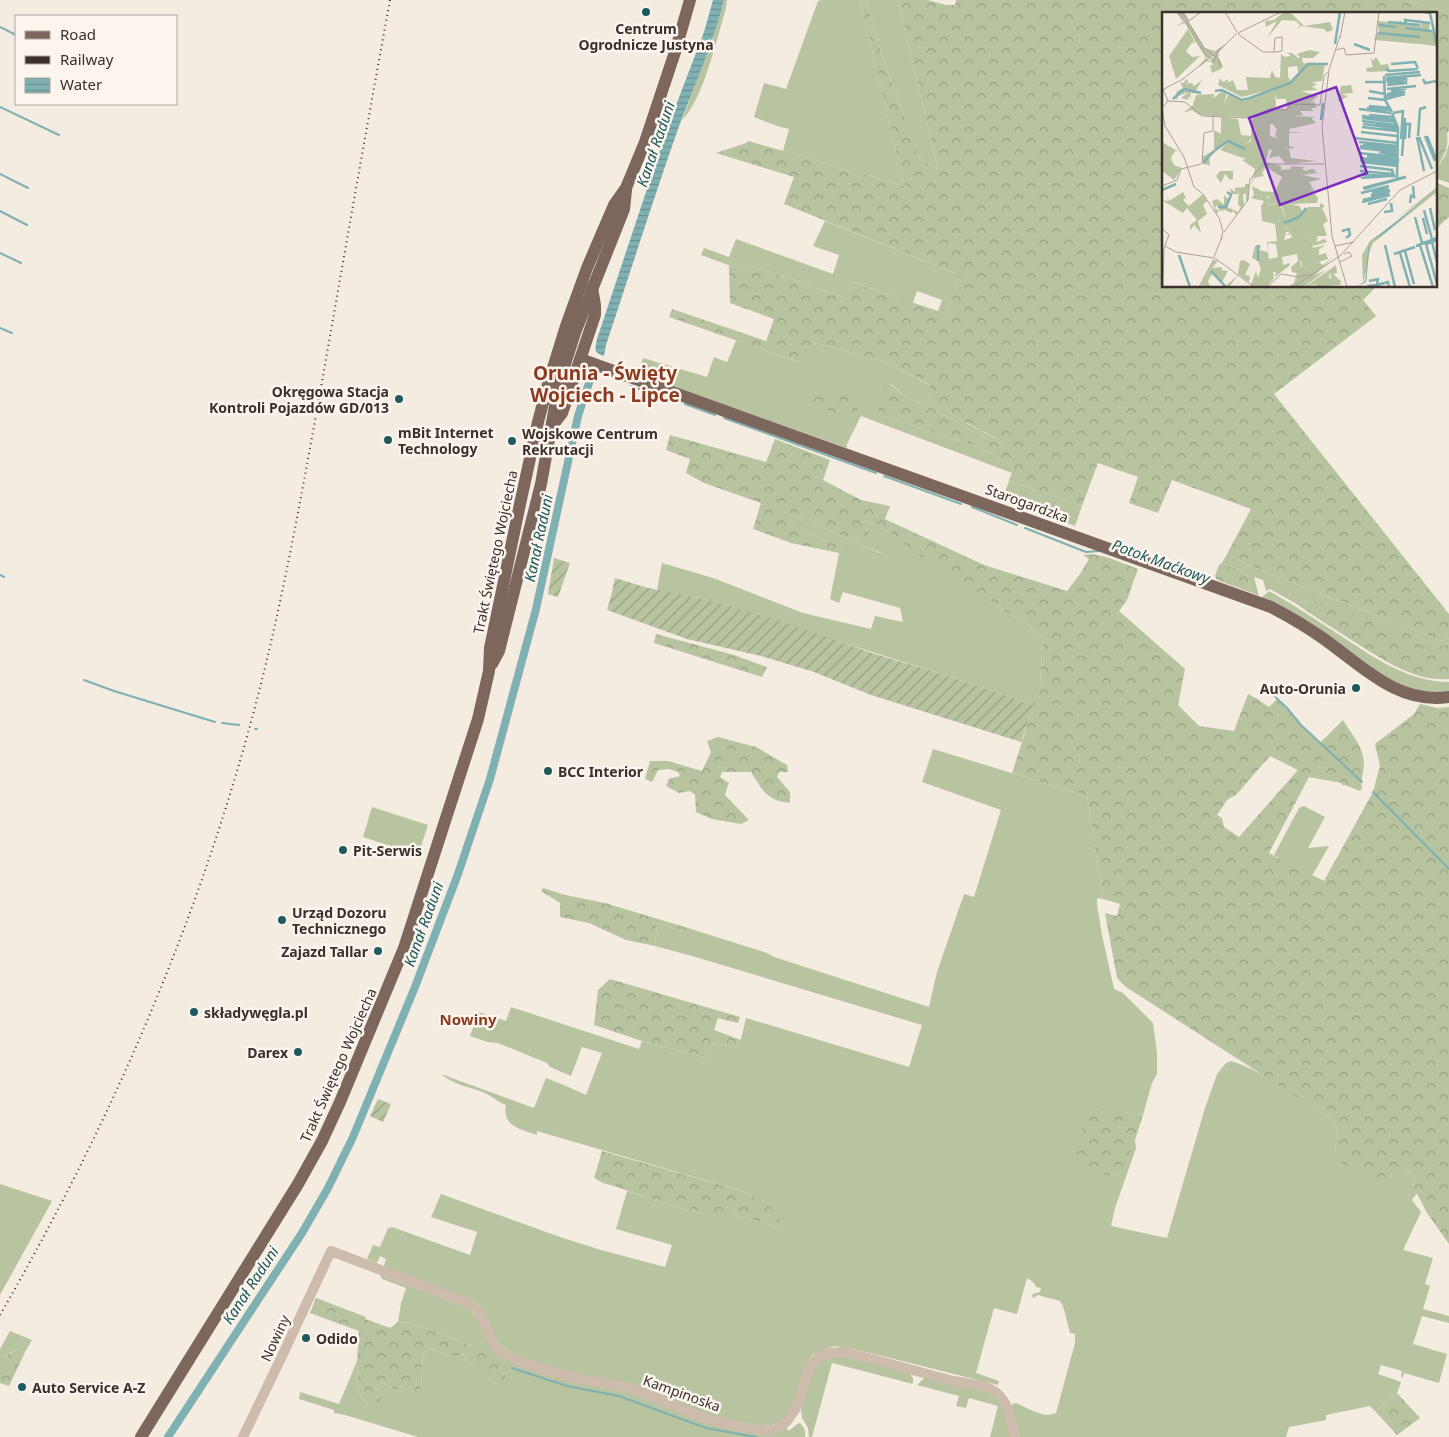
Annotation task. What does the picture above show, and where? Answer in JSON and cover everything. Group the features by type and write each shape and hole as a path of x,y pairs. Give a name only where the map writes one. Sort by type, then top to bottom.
{"main road":[{"name":"Trakt Świętego Wojciecha","path":"141,1437 298,1184 322,1142 404,948 478,719 489,671 490,648 535,437 566,326 587,268 614,205 626,188 645,142 690,0"},
{"name":"Trakt Świętego Wojciecha","path":"489,671 499,650 541,484 557,395 566,361 592,287 624,209 626,188"},
{"path":"535,437 552,426 562,413 596,310 587,268"},
{"name":"Starogardzka","path":"580,359 1271,607 1325,639 1394,689 1427,698 1449,697"}],"street":[{"name":"Nowiny","path":"243,1437 330,1251"},
{"name":"Kampinoska","path":"330,1251 470,1304 484,1322 493,1344 508,1357 556,1374 632,1389 704,1418 758,1430 770,1431 779,1428 796,1408 801,1398 806,1374 813,1362 827,1353 845,1352 990,1389 1002,1398 1015,1437"}],"green space":[{"path":"724,0 727,0 726,8 709,68 690,111 682,120 714,35"},
{"path":"860,0 898,160 896,173 905,185 902,186 868,175 857,175 783,151 789,129 754,117 764,83 786,89 818,1"},
{"path":"860,0 866,0 884,62 919,157 938,169 898,0 928,0 946,5 955,5 956,0 1405,0 1449,14 1449,131 1447,133 1445,153 1436,169 1436,12 1162,12 1162,288 1375,288 1363,300 1376,316 1274,394 1449,614 1449,638 1442,641 1248,565 1227,554 1251,509 1172,480 1158,513 1129,503 1138,477 1098,463 1082,506 1009,481 1014,467 979,447 884,416 876,408 876,404 880,394 890,384 906,397 928,406 985,438 1000,444 1004,443 945,410 929,395 930,385 886,362 816,343 803,348 799,362 669,317 672,309 766,341 774,319 730,303 729,265 742,270 753,266 843,297 851,282 947,314 960,275 784,204 794,177 716,153 748,141 812,159 857,175 868,175 902,186 905,185 904,182 896,173 898,160"},
{"path":"866,0 898,0 938,169 919,157 884,62"},
{"path":"1405,0 1449,0 1449,14"},
{"path":"1449,144 1449,183 1436,178 1436,170 1445,156"},
{"path":"1436,182 1449,188 1449,217 1436,229"},
{"path":"825,221 960,275 947,314 938,311 942,300 917,291 913,303 852,282 843,297 753,266 742,270 701,255 704,248 729,257 736,239 833,274 839,255 813,246"},
{"path":"736,340 798,362 803,348 816,343 886,362 931,386 929,395 954,416 1005,443 1000,444 985,438 928,406 906,397 891,384 884,416 979,447 1014,467 1012,473 861,416 847,444 847,448 639,373 643,358 707,377 714,357 727,362"},
{"path":"865,394 852,421 815,406 806,398"},
{"path":"670,435 766,462 775,439 830,460 823,480 861,500 890,506 885,519 984,565 1067,591 1089,559 1083,555 1103,556 1138,569 1127,600 1119,611 1185,669 1178,705 1199,726 1234,731 1248,694 1269,707 1277,699 1320,743 1343,720 1356,741 1362,752 1364,764 1362,788 1360,791 1342,785 1342,783 1309,777 1269,853 1324,881 1373,792 1380,766 1375,744 1414,714 1420,704 1437,708 1449,707 1449,1244 1427,1213 1412,1184 1415,1181 1413,1175 1404,1168 1378,1181 1340,1162 1335,1154 1337,1128 1331,1119 1126,987 1117,978 1105,913 1117,916 1120,904 1103,899 1087,796 1012,773 1040,685 1043,638 1022,620 1003,611 1000,606 931,564 890,533 867,520 861,522 883,554 787,513 787,525 845,548 839,553 791,543 753,529 761,503 704,483 686,473 690,459 666,450","holes":["1270,756 1298,770 1239,837 1224,827 1222,818 1217,815 1227,800 1236,795"]},
{"path":"1009,481 1082,506 1075,526 1002,500"},
{"path":"787,513 882,554 860,522 867,520 890,533 1000,606 1003,611 1022,620 1043,638 1040,685 1034,705 700,598 657,590 662,563 713,578 803,613 871,629 875,616 903,622 900,608 843,592 839,603 830,599 839,553 844,548 787,525"},
{"path":"1227,554 1248,565 1442,641 1449,638 1449,644 1442,646 1310,601 1295,603 1270,589 1266,591 1263,580 1254,577 1259,596 1252,593 1246,573 1222,563"},
{"path":"554,558 570,563 558,597 548,594"},
{"path":"1222,563 1246,573 1252,593 1217,580 1215,576 1219,565"},
{"path":"615,578 648,588 700,598 781,621 872,653 1034,705 1021,742 871,695 814,672 761,656 687,639 607,610"},
{"path":"1269,591 1390,666 1419,678 1449,682 1449,692 1422,692 1399,685 1260,599"},
{"path":"1319,602 1442,646 1449,644 1449,679 1423,677 1387,662 1295,603"},
{"path":"656,634 734,655 767,667 762,677 654,643"},
{"path":"718,737 756,747 787,765 788,772 779,772 777,777 790,792 790,803 776,800 766,794 751,772 722,772 720,777 729,783 725,795 749,820 741,824 712,819 696,812 695,795 690,791 679,793 666,786 669,779 680,776 678,772 669,769 658,770 652,782 645,779 650,761 668,761 702,771 711,752 707,741"},
{"path":"933,749 1087,796 1103,899 1097,898 1097,904 1114,989 1123,993 1153,1023 1157,1053 1157,1074 1152,1083 1143,1115 1091,1108 1110,1176 1122,1171 1135,1140 1136,1148 1115,1208 1111,1226 1167,1238 1205,1108 1217,1074 1226,1063 1231,1061 1244,1066 1282,1087 1331,1119 1337,1128 1335,1154 1404,1168 1413,1175 1415,1181 1412,1184 1417,1193 1412,1200 1421,1212 1403,1250 1433,1258 1425,1284 1430,1286 1423,1309 1449,1316 1449,1323 1422,1316 1413,1344 1447,1354 1439,1383 1404,1373 1403,1377 1401,1377 1402,1371 1381,1365 1378,1374 1401,1382 1397,1393 1375,1411 1370,1406 1326,1415 1326,1420 1289,1427 1286,1437 1020,1437 1011,1408 1012,1404 1016,1403 1041,1414 1056,1413 1075,1343 1075,1334 1070,1333 1060,1301 1038,1295 1033,1298 1033,1294 1040,1292 1041,1288 1036,1287 1027,1278 1017,1314 994,1308 976,1373 999,1381 998,1385 850,1348 835,1346 812,1355 808,1361 796,1400 783,1420 771,1425 761,1426 716,1417 567,1373 515,1355 501,1346 496,1340 484,1312 474,1301 384,1267 386,1259 380,1256 377,1263 367,1259 373,1245 380,1247 388,1228 392,1227 470,1255 477,1232 431,1217 441,1194 563,1238 665,1267 672,1245 616,1229 627,1191 668,1205 704,1214 730,1214 783,1228 766,1202 742,1191 537,1131 537,1135 519,1129 510,1123 507,1118 506,1105 485,1093 451,1081 441,1074 534,1108 546,1078 586,1095 602,1053 582,1047 571,1076 550,1067 547,1063 498,1043 470,1036 479,1012 506,1021 511,1007 639,1049 642,1041 707,1058 713,1043 739,1048 746,1018 909,1067 922,1025 655,946 657,923 688,933 691,929 929,1007 937,972 964,894 974,897 1001,810 922,782"},
{"path":"1304,806 1325,817 1308,848 1329,846 1312,876 1274,855 1299,808"},
{"path":"372,807 428,825 418,855 363,837"},
{"path":"543,888 565,895 605,903 691,929 688,933 657,923 655,946 626,940 589,923 560,917 560,903 541,891"},
{"path":"610,979 740,1017 738,1023 718,1018 714,1030 741,1040 739,1048 713,1043 707,1058 642,1041 594,1025 598,990"},
{"path":"378,1099 391,1104 383,1122 370,1116"},
{"path":"1091,1107 1143,1115 1123,1171 1110,1176 1072,1164 1084,1121"},
{"path":"602,1151 742,1191 766,1202 783,1224 783,1228 730,1214 704,1214 668,1205 603,1183 594,1178"},
{"path":"0,1184 52,1201 0,1295"},
{"path":"380,1275 468,1308 480,1322 494,1352 627,1391 714,1424 787,1427 788,1431 800,1423 803,1426 805,1437 418,1437 334,1413 334,1410 299,1399 300,1392 339,1404 357,1361 358,1392 369,1407 377,1397 373,1390 376,1385 384,1383 393,1389 406,1392 421,1389 423,1357 427,1348 455,1357 463,1354 467,1361 475,1366 476,1372 499,1385 475,1347 411,1323 398,1322 406,1288 382,1279"},
{"path":"316,1298 390,1328 398,1322 411,1323 475,1347 506,1371 503,1386 475,1372 475,1366 467,1361 463,1354 455,1357 427,1348 423,1357 421,1389 406,1392 393,1389 384,1383 376,1385 373,1390 381,1400 379,1407 375,1409 369,1407 358,1392 357,1361 359,1331 310,1313"},
{"path":"10,1331 32,1340 25,1352 12,1352 2,1360 0,1359 0,1349"},
{"path":"17,1350 25,1352 9,1386 0,1383 0,1359"},
{"path":"838,1355 908,1372 913,1378 913,1384 832,1363 812,1437 809,1437 808,1428 802,1418 801,1409 811,1372 820,1361"},
{"path":"927,1377 988,1392 1001,1402 1011,1437 990,1437 998,1406 969,1398 966,1408 956,1406 959,1396 917,1385"},
{"path":"1397,1393 1420,1418 1397,1435 1375,1411"}],"water":[{"path":"713,0 724,0 720,16 678,129 606,345 604,356 596,350 597,339 667,129 704,32"}],"waterway":[{"path":"0,27 15,34"},
{"path":"0,107 59,135"},
{"path":"0,174 28,188"},
{"path":"0,211 27,225"},
{"path":"0,253 21,263"},
{"path":"0,328 12,333"},
{"name":"Kanał Raduni","path":"168,1437 302,1233 328,1188 353,1137 415,987 458,874 490,779 536,609 578,416 592,374"},
{"name":"Potok Maćkowy","path":"631,386 677,402"},
{"name":"Potok Maćkowy","path":"685,404 715,415"},
{"name":"Potok Maćkowy","path":"724,418 876,473"},
{"name":"Potok Maćkowy","path":"884,476 961,504"},
{"name":"Potok Maćkowy","path":"972,507 1017,525"},
{"name":"Potok Maćkowy","path":"1025,528 1086,552 1099,551"},
{"path":"0,575 4,577"},
{"path":"84,680 215,722"},
{"name":"Potok Maćkowy","path":"1266,688 1287,708 1301,725 1362,782"},
{"path":"222,723 239,725"},
{"name":"Potok Maćkowy","path":"1373,792 1449,869"},
{"path":"512,1368 567,1386 619,1396 706,1428 756,1437"}],"railway":[{"path":"0,1315 77,1173 145,1027 203,877 228,800 262,679 291,550 390,0"}],"place":[{"name":"Centrum Ogrodnicze Justyna","path":"646,12"},
{"name":"Okręgowa Stacja Kontroli Pojazdów GD/013","path":"399,399"},
{"name":"mBit Internet Technology","path":"388,440"},
{"name":"Wojskowe Centrum Rekrutacji","path":"512,441"},
{"name":"Auto-Orunia","path":"1356,688"},
{"name":"BCC Interior","path":"548,771"},
{"name":"Pit-Serwis","path":"343,850"},
{"name":"Urząd Dozoru Technicznego","path":"282,920"},
{"name":"Zajazd Tallar","path":"378,951"},
{"name":"składywęgla.pl","path":"194,1012"},
{"name":"Darex","path":"298,1052"},
{"name":"Odido","path":"306,1338"},
{"name":"Auto Service A-Z","path":"22,1387"}],"district":[{"name":"Orunia - Święty Wojciech - Lipce","path":"605,384"},
{"name":"Nowiny","path":"468,1019"}]}
